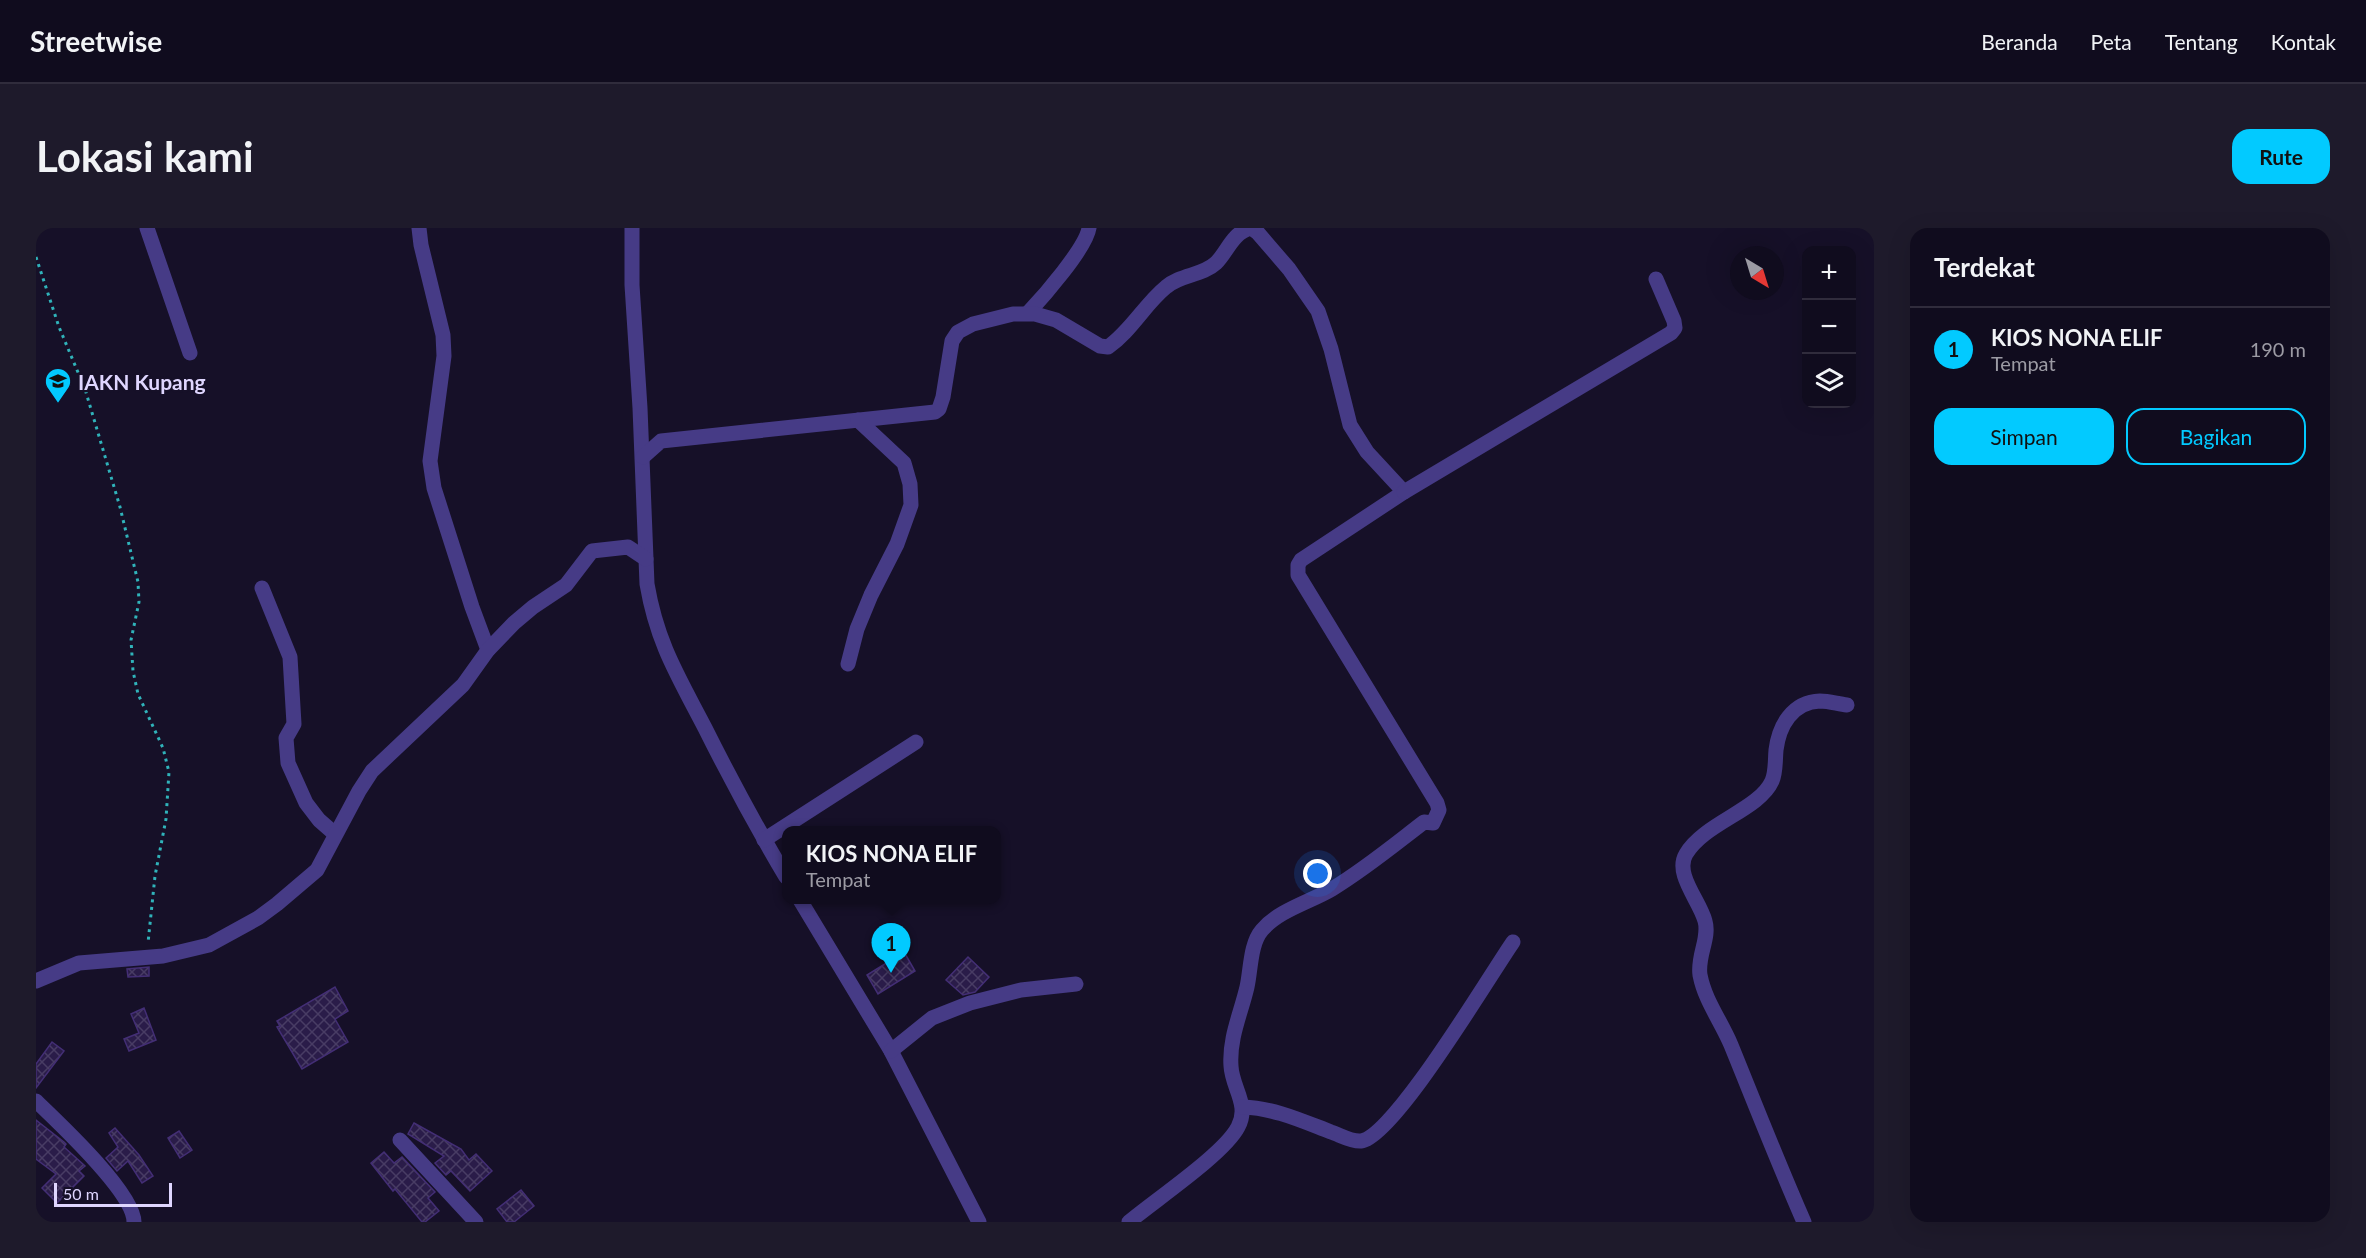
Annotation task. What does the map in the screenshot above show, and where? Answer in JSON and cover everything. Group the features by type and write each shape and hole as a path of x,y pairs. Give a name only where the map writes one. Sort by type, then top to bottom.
{"street":[{"path":"147,228 190,354"},
{"path":"419,228 443,335 444,356 430,461 434,488 488,650"},
{"path":"632,228 635,344 643,457 647,584 651,610 669,660 782,870"},
{"path":"1028,313 1046,293 1078,249 1088,235 1089,228"},
{"path":"643,457 661,441 935,412 939,409 943,397 948,354 952,341 958,332 985,320 1028,313 1056,320 1100,346 1108,347 1167,286 1185,276 1206,270 1217,262 1238,234 1251,228 1289,269 1318,311 1331,349 1350,425 1367,452 1404,492"},
{"path":"1129,1222 1233,1136 1242,1118 1243,1107 1234,1082 1230,1054 1254,948 1261,931 1287,912 1321,896 1345,881 1424,822 1433,823 1439,810 1437,803 1298,575 1298,565 1302,560 1404,492 1671,333 1674,321 1656,279"},
{"path":"848,664 857,629 871,595 897,544 911,506 910,484 904,463 858,420"},
{"path":"36,981 79,963 163,956 209,945 258,918 316,870 372,771 470,677 488,650 533,607 566,585 592,551 628,547 646,559"},
{"path":"262,588 290,657 294,724 286,738 288,763 306,802 319,820 335,834"},
{"path":"1804,1222 1727,1036 1708,999 1700,974 1700,957 1707,925 1682,866 1685,855 1707,831 1747,806 1771,783 1775,772 1779,731 1784,721 1804,705 1819,701 1847,705"},
{"path":"786,826 916,742"},
{"path":"764,840 782,828"},
{"path":"802,904 891,1051 979,1222"},
{"path":"1243,1107 1269,1109 1354,1140 1369,1139 1378,1133 1415,1088 1513,942"},
{"path":"891,1051 932,1018 970,1003 1020,990 1076,984"},
{"path":"36,1101 75,1139 122,1192 131,1206 134,1222"},
{"path":"400,1140 476,1222"}],"path":[{"path":"36,257 59,327 85,388 120,507 139,602 131,640 133,671 138,694 163,748 170,772 166,819 155,876 148,937 149,956"}],"building":[{"path":"904,952 915,971 878,994 867,975"},
{"path":"968,957 989,977 975,992 963,995 946,980"},
{"path":"149,967 149,976 128,977 127,969"},
{"path":"335,987 348,1011 335,1019 348,1042 302,1069 277,1027 280,1026 277,1021"},
{"path":"144,1008 156,1040 129,1051 124,1039 139,1033 131,1014"},
{"path":"52,1042 64,1051 36,1088 36,1064"},
{"path":"36,1120 64,1142 66,1144 64,1147 85,1166 79,1171 84,1176 57,1203 42,1188 56,1174 36,1159"},
{"path":"414,1123 461,1149 469,1160 476,1154 492,1171 470,1191 451,1171 446,1175 435,1163 444,1156 408,1134"},
{"path":"115,1128 139,1155 153,1176 142,1183 128,1161 117,1171 106,1158 118,1147 109,1133"},
{"path":"179,1131 192,1150 180,1158 168,1138"},
{"path":"384,1152 394,1163 402,1157 435,1192 428,1198 439,1211 425,1222 422,1222 395,1189 393,1191 371,1163"},
{"path":"521,1190 534,1206 514,1222 507,1222 497,1209"}],"place":[{"name":"IAKN Kupang","path":"58,404"},
{"name":"KIOS NONA ELIF","path":"891,973"}]}
